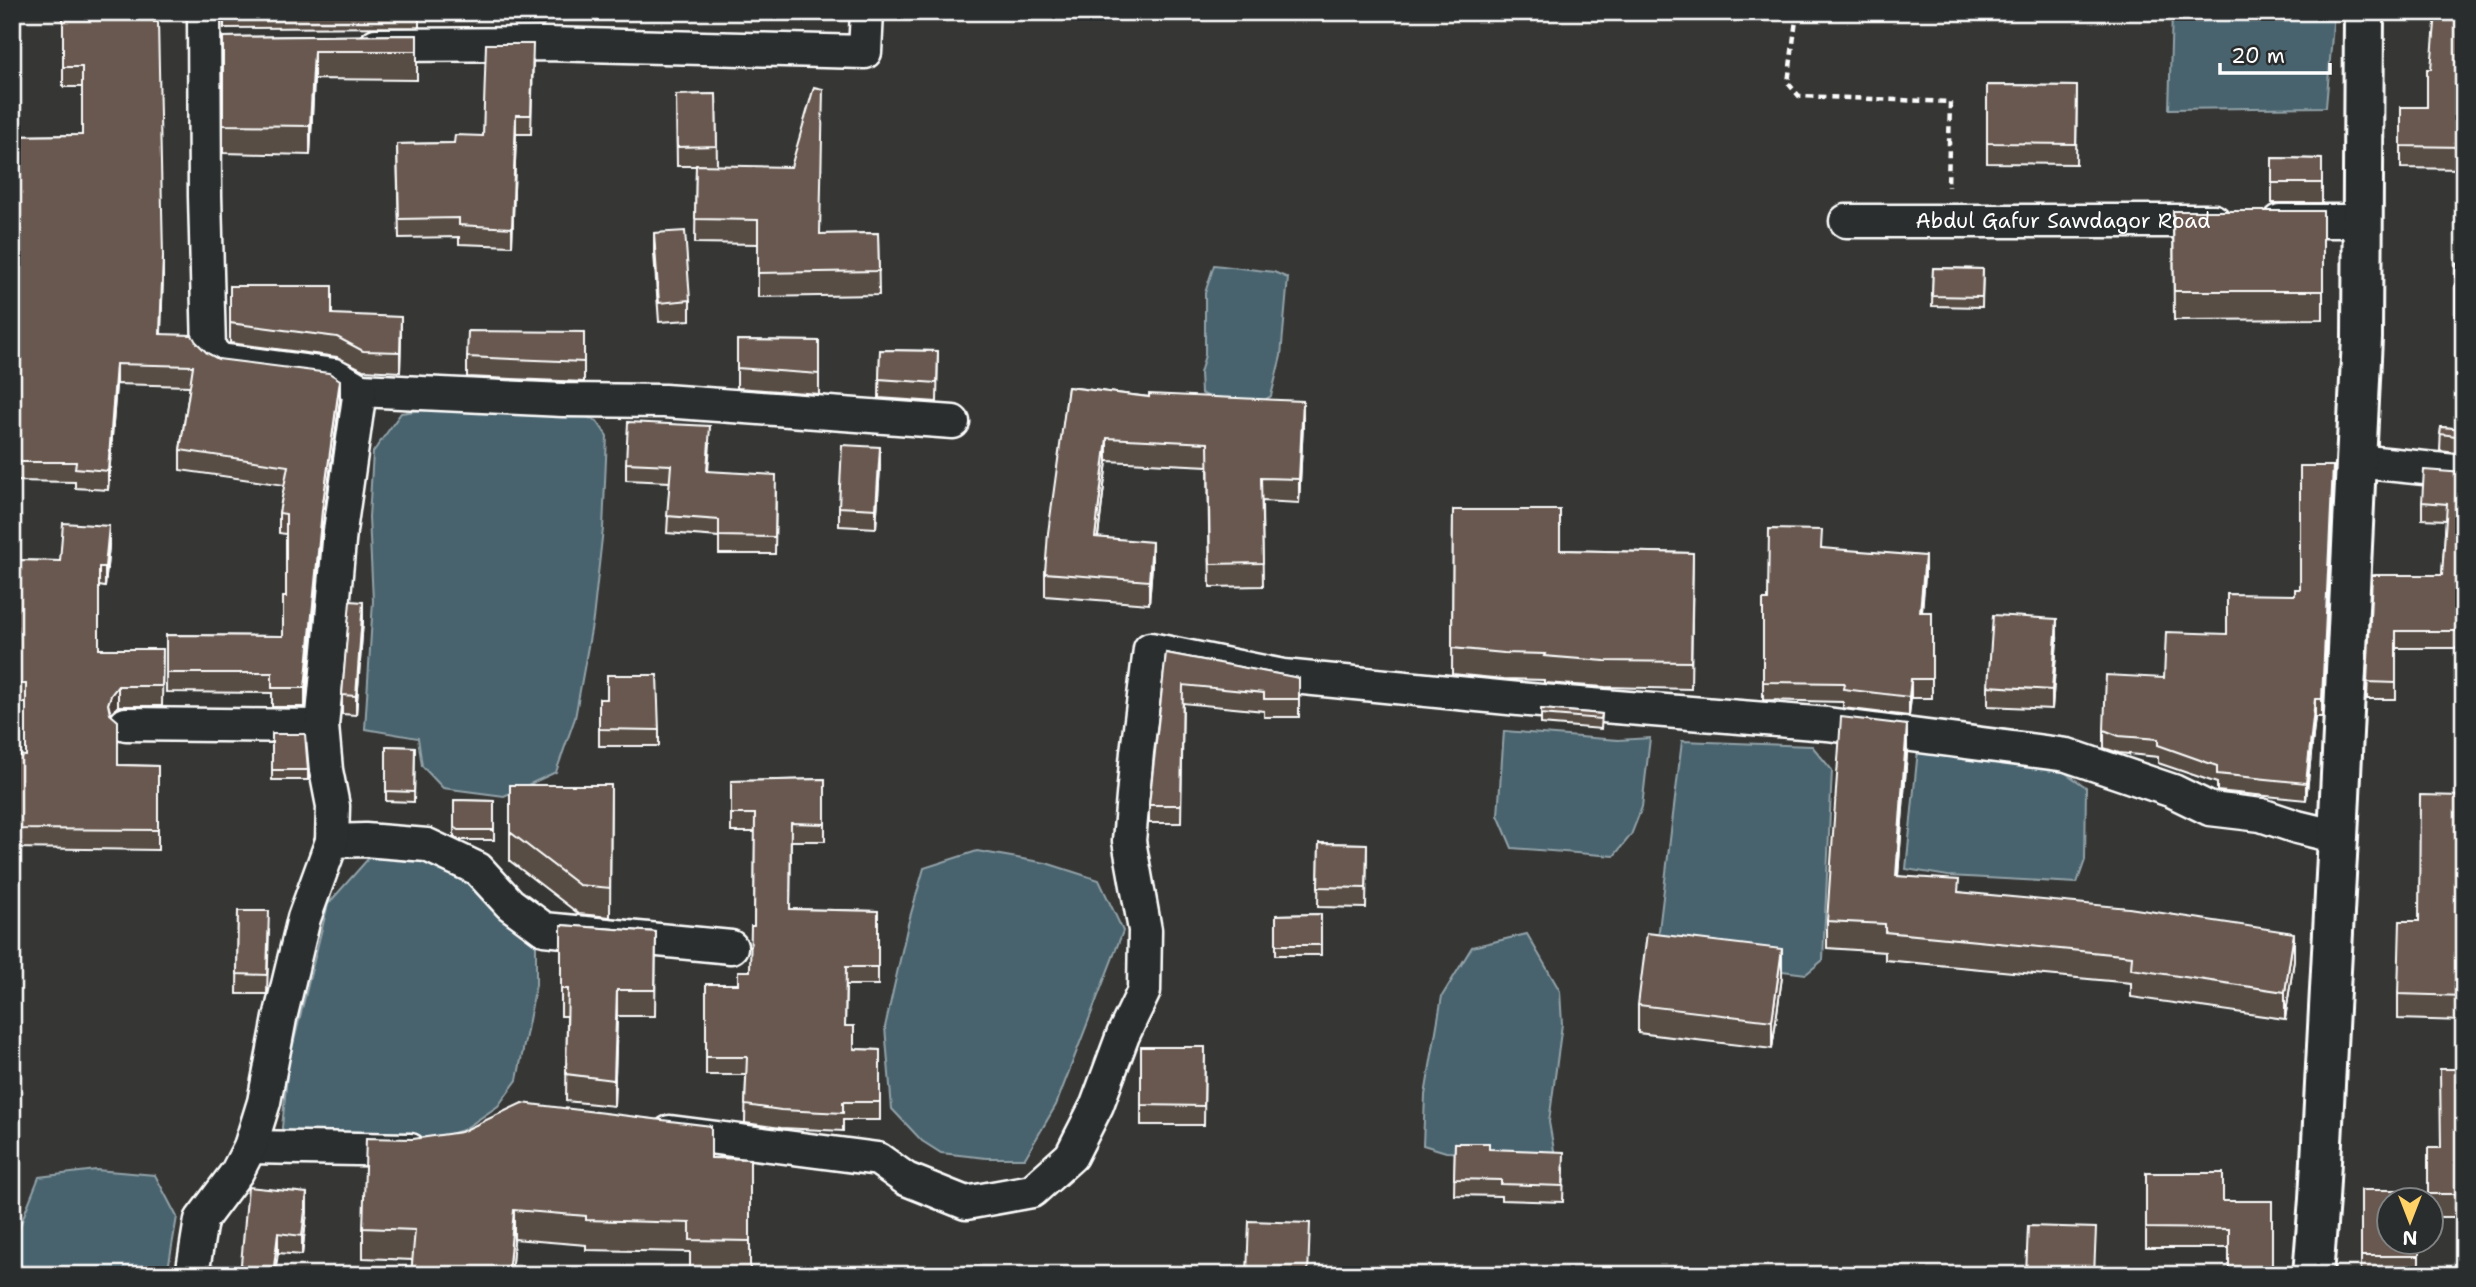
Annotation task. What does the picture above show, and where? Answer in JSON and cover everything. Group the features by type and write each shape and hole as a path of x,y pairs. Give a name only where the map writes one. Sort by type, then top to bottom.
{"street":[{"path":"204,12 217,47 209,349 220,359 335,375 359,390 563,400 664,401 953,422"},
{"path":"342,45 545,44 865,52 867,12"},
{"path":"2312,1275 2320,1185 2362,338 2364,12"},
{"name":"Abdul Gafur Sawdagor Road","path":"1846,221 2362,220"},
{"path":"192,1275 201,1220 237,1172 250,1147 264,1102 280,1017 304,918 332,841 333,806 322,726 340,531 359,390"},
{"path":"2356,461 2464,472"},
{"path":"638,1127 878,1160 906,1179 966,1203 1032,1191 1070,1156 1097,1105 1123,1035 1144,991 1145,930 1129,841 1150,649 1283,676 1542,701 1827,724 2067,755 2173,791 2210,809 2261,815 2297,827 2338,836"},
{"path":"126,724 322,726"},
{"path":"332,841 365,840 427,845 478,869 510,904 544,929 731,947"},
{"path":"250,1147 413,1150 436,1147"}],"path":[{"path":"1797,12 1788,83 1799,96 1950,102 1948,221"}],"water":[{"path":"2172,12 2334,12 2326,107 2169,109"},
{"path":"1214,265 1274,272 1288,278 1281,356 1271,396 1261,402 1222,403 1201,393 1200,373 1205,355 1205,293"},
{"path":"471,403 562,407 597,421 607,436 603,529 593,619 575,718 556,772 504,796 443,788 422,766 418,738 365,729 373,601 369,517 373,452 401,413"},
{"path":"1504,731 1618,740 1650,738 1642,807 1631,835 1614,856 1512,848 1498,815"},
{"path":"1682,741 1812,746 1832,770 1823,960 1806,974 1656,955"},
{"path":"1918,750 2061,770 2086,787 2085,860 2077,883 1948,876 1906,869"},
{"path":"375,851 422,854 502,897 536,941 536,985 517,1080 498,1106 463,1130 426,1142 289,1141 282,1128 288,1065 328,904"},
{"path":"977,851 1046,863 1099,880 1123,931 1056,1105 1025,1158 986,1158 941,1153 922,1141 892,1109 885,1027 908,924 924,868"},
{"path":"1527,934 1560,991 1562,1024 1549,1122 1555,1156 1446,1152 1423,1145 1425,1095 1442,996 1472,947"},
{"path":"96,1170 155,1175 177,1217 167,1275 12,1275 17,1237 39,1177"}],"building":[{"path":"63,12 154,12 154,22 158,22 163,256 160,334 192,335 207,353 218,359 329,373 340,380 322,510 305,688 272,688 272,673 166,673 166,635 283,636 286,514 279,513 288,466 180,450 193,366 116,364 108,471 75,468 76,462 12,462 12,136 82,135 82,67 63,67"},
{"path":"2436,12 2464,12 2464,147 2401,146 2401,107 2427,107 2427,69 2431,69"},
{"path":"417,35 417,51 314,51 310,126 223,125 223,37"},
{"path":"486,44 533,44 531,115 516,115 512,228 459,225 459,218 399,219 397,144 454,143 455,135 483,136"},
{"path":"1987,85 2077,86 2076,144 1987,143"},
{"path":"814,87 823,89 820,234 878,233 879,271 758,273 758,220 695,219 696,165 791,167"},
{"path":"716,94 717,146 677,147 676,95"},
{"path":"2272,158 2322,159 2322,183 2272,183"},
{"path":"2173,211 2323,211 2323,291 2174,291"},
{"path":"685,231 690,300 659,303 654,233"},
{"path":"2456,264 2464,264 2464,347 2456,346"},
{"path":"1933,268 1983,269 1982,297 1932,296"},
{"path":"230,286 332,286 332,314 401,317 400,352 363,351 337,337 230,323"},
{"path":"468,331 584,332 584,362 467,357"},
{"path":"737,340 819,341 819,374 737,368"},
{"path":"880,350 938,351 937,383 879,379"},
{"path":"1068,387 1149,397 1149,394 1303,401 1299,479 1261,478 1263,563 1210,564 1208,443 1107,438 1095,537 1152,542 1149,581 1045,573"},
{"path":"628,422 710,426 707,471 776,475 775,537 719,536 719,520 667,516 671,465 626,463"},
{"path":"2441,427 2464,429 2464,437 2440,434"},
{"path":"842,445 880,447 876,509 839,507"},
{"path":"2300,466 2333,466 2322,699 2315,699 2306,783 2217,774 2217,766 2158,745 2158,739 2119,736 2104,730 2106,675 2164,678 2166,632 2227,634 2227,594 2295,595 2295,589 2300,589"},
{"path":"2424,470 2464,473 2464,631 2396,631 2396,683 2367,682 2372,575 2442,575 2447,504 2422,502"},
{"path":"1453,510 1560,510 1560,550 1693,553 1691,662 1605,661 1452,648"},
{"path":"63,523 109,526 105,567 99,567 99,649 163,649 162,686 118,686 108,704 110,714 118,721 118,765 158,766 158,830 12,829 12,755 26,756 26,684 12,684 12,560 60,561"},
{"path":"1769,529 1822,530 1821,548 1925,556 1920,612 1932,612 1932,679 1911,679 1909,697 1843,689 1844,683 1763,682 1763,600 1768,600"},
{"path":"350,601 363,602 356,696 342,695"},
{"path":"1993,615 2057,619 2052,690 1988,686"},
{"path":"1166,653 1299,678 1299,699 1264,699 1264,693 1183,685 1181,805 1149,805"},
{"path":"607,675 657,675 659,730 599,729 599,699 607,699"},
{"path":"1541,709 1602,714 1601,719 1541,714"},
{"path":"1841,717 1907,725 1896,876 1959,880 1958,892 2129,908 2294,933 2285,992 2131,969 2132,956 1885,932 1885,924 1827,921"},
{"path":"272,734 305,734 308,770 272,770"},
{"path":"386,746 415,747 414,792 386,791"},
{"path":"825,779 825,824 791,823 790,909 878,911 878,967 846,967 845,1026 854,1026 854,1049 880,1050 880,1102 843,1102 843,1113 745,1105 747,1057 706,1057 706,984 738,984 738,971 750,971 751,926 754,926 755,814 731,814 731,781"},
{"path":"510,785 611,785 610,888 579,885 510,832"},
{"path":"2420,795 2464,796 2464,996 2398,994 2400,921 2419,921"},
{"path":"454,800 494,801 494,830 459,830 454,827"},
{"path":"1319,843 1367,844 1366,888 1318,887"},
{"path":"238,911 269,911 267,975 237,974"},
{"path":"1321,914 1321,945 1276,945 1276,915"},
{"path":"561,925 656,932 655,990 617,990 614,1080 566,1074 568,989 561,989"},
{"path":"1647,933 1782,949 1772,1021 1638,1005"},
{"path":"1141,1047 1205,1047 1204,1106 1141,1105"},
{"path":"2440,1069 2464,1069 2464,1194 2444,1194 2444,1186 2428,1186 2428,1148 2441,1148"},
{"path":"522,1103 711,1126 711,1158 750,1159 750,1241 690,1240 690,1223 586,1220 586,1216 514,1210 508,1275 411,1275 415,1230 363,1228 366,1138 413,1139 461,1132"},
{"path":"1455,1143 1489,1143 1489,1149 1564,1152 1563,1186 1454,1179"},
{"path":"2146,1173 2223,1173 2223,1201 2272,1201 2272,1270 2229,1270 2229,1229 2146,1228"},
{"path":"248,1187 307,1193 302,1236 278,1233 273,1275 240,1275"},
{"path":"2361,1190 2374,1190 2374,1256 2361,1256"},
{"path":"1249,1221 1310,1223 1308,1275 1247,1275"},
{"path":"2028,1226 2096,1228 2094,1275 2026,1275"}]}
